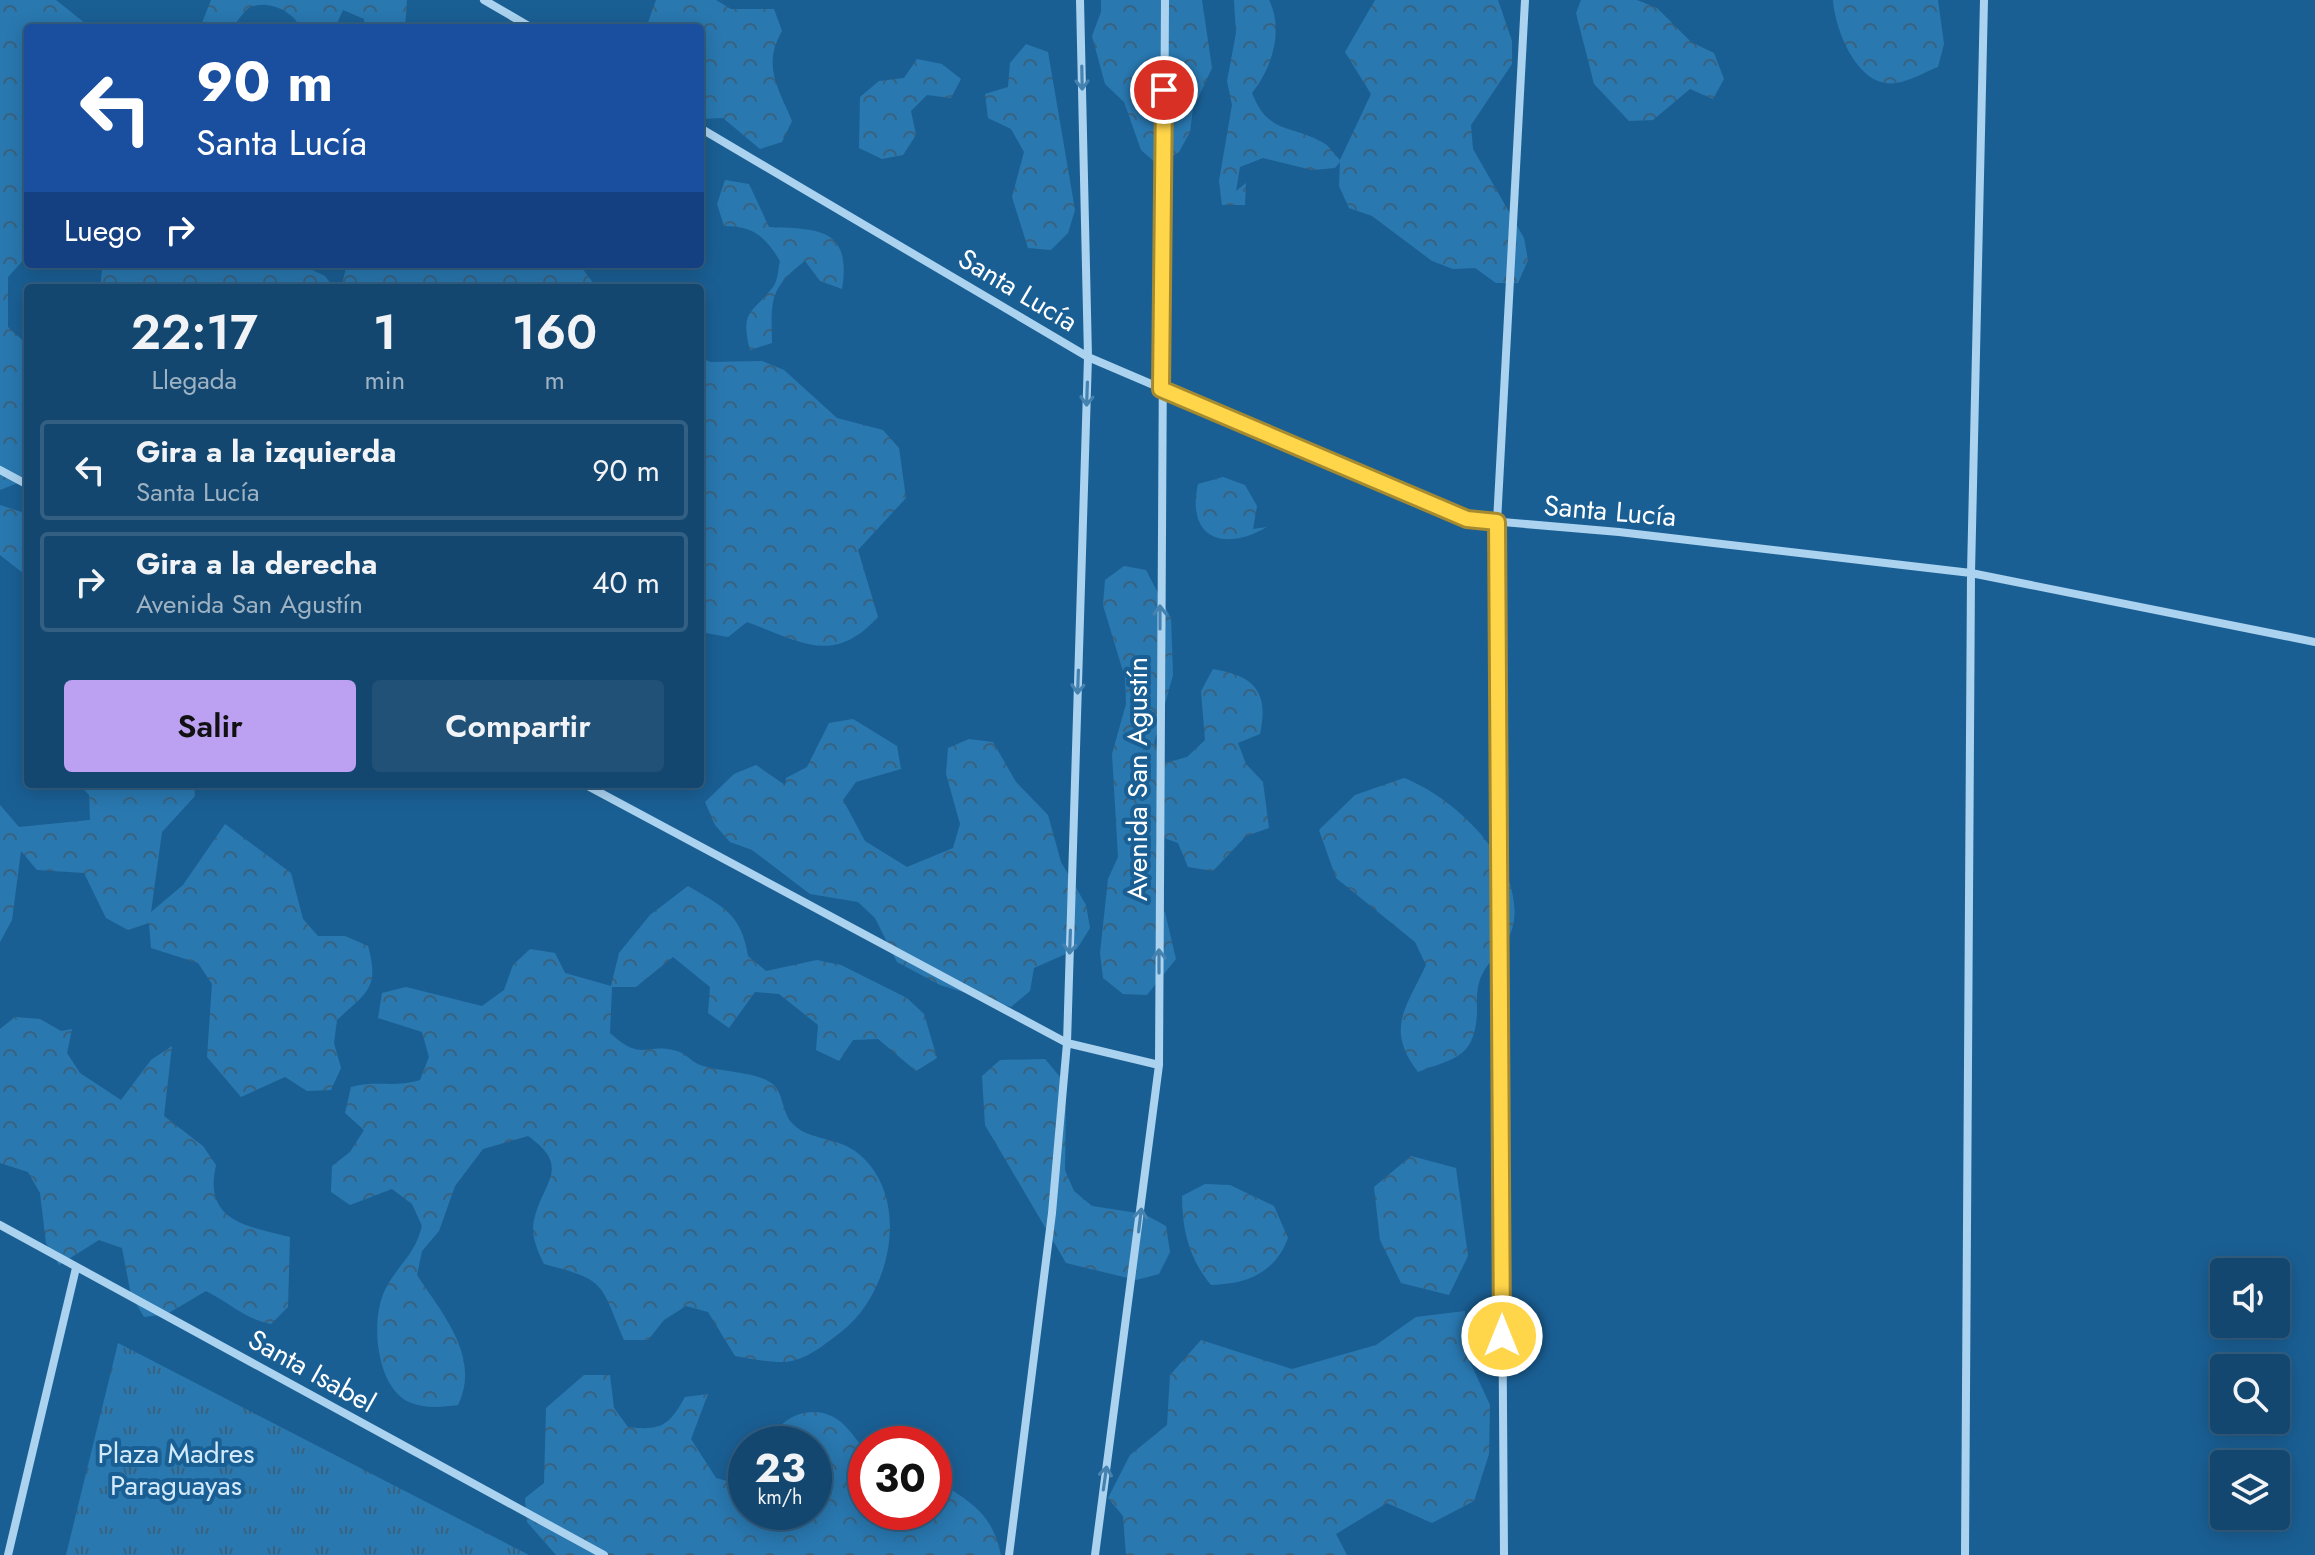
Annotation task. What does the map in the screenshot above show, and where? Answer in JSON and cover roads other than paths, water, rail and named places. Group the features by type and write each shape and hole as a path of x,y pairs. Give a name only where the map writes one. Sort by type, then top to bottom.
{"street":[{"path":"484,0 525,24"},
{"name":"Avenida San Agustín","path":"1009,1555 1052,1213 1067,1043 1088,357 1080,0"},
{"name":"Avenida San Agustín","path":"1095,1555 1159,1065 1165,0"},
{"path":"1504,1555 1497,522 1525,0"},
{"path":"1965,1555 1971,573 1984,0"},
{"name":"Santa Lucía","path":"704,130 1088,357 1467,519 1619,532 1971,573 2315,642"},
{"path":"0,470 24,483"},
{"path":"591,788 1067,1043 1159,1065"},
{"name":"Santa Isabel","path":"0,1225 604,1555"},
{"path":"8,1555 76,1268"}],"park label":[{"name":"Plaza Madres Paraguayas","path":"176,1469"}]}
